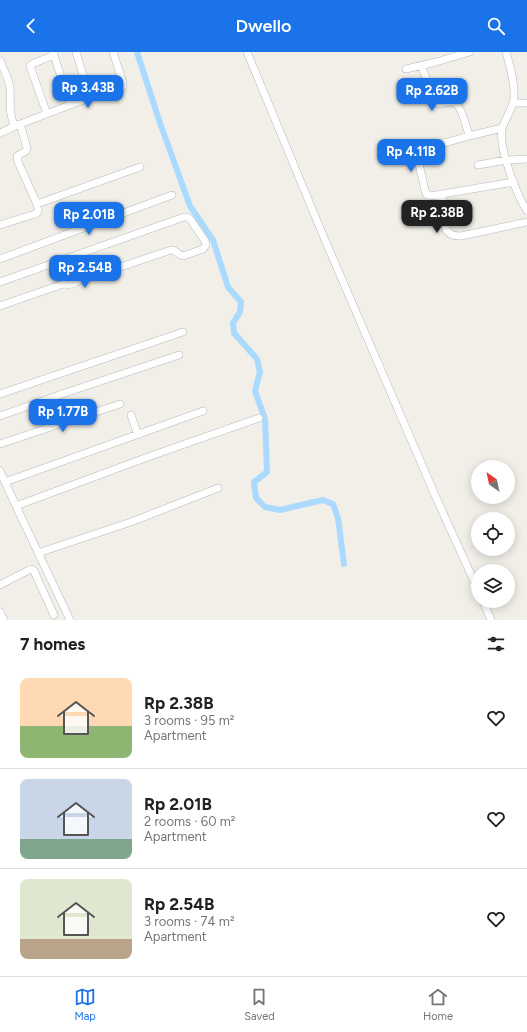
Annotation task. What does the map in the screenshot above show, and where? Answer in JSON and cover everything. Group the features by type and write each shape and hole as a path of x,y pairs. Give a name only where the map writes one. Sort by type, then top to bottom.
{"street":[{"path":"76,52 90,98"},
{"path":"0,133 70,105 122,88 123,86 113,52"},
{"path":"247,52 325,240 471,574"},
{"path":"406,69 470,52"},
{"path":"506,52 511,69 514,96 513,103 502,128 501,138 506,160 527,211"},
{"path":"47,114 30,66 53,54 70,105"},
{"path":"0,61 10,87 10,113 12,121 18,125 27,148 26,151 18,156 18,162 39,210 37,213 0,225"},
{"path":"421,65 435,101 438,104 452,102 457,104 460,108 469,136"},
{"path":"513,103 527,103"},
{"path":"502,128 418,148 423,184 426,194 430,196 514,182"},
{"path":"478,165 506,160 527,159"},
{"path":"37,204 140,167"},
{"path":"442,194 445,228 454,236 461,236 527,222"},
{"path":"0,259 172,195"},
{"path":"0,282 184,217 190,219 205,241 206,245 204,249 183,256 176,251 171,250 73,284 63,284 0,306"},
{"path":"0,394 183,332"},
{"path":"0,416 179,355"},
{"path":"0,444 120,404"},
{"path":"5,482 203,412"},
{"path":"131,416 138,435"},
{"path":"16,506 259,418"},
{"path":"0,471 70,620"},
{"path":"38,553 131,522 218,488"},
{"path":"0,585 29,570 34,570 54,615"},
{"path":"486,608 491,620"},
{"path":"0,612 4,620"}],"waterway":[{"path":"137,52 160,123 190,206 213,240 228,287 241,302 240,312 233,323 234,333 257,359 260,372 255,391 265,419 267,472 254,482 256,498 265,507 280,510 323,500 333,504 338,518 344,564"}]}
